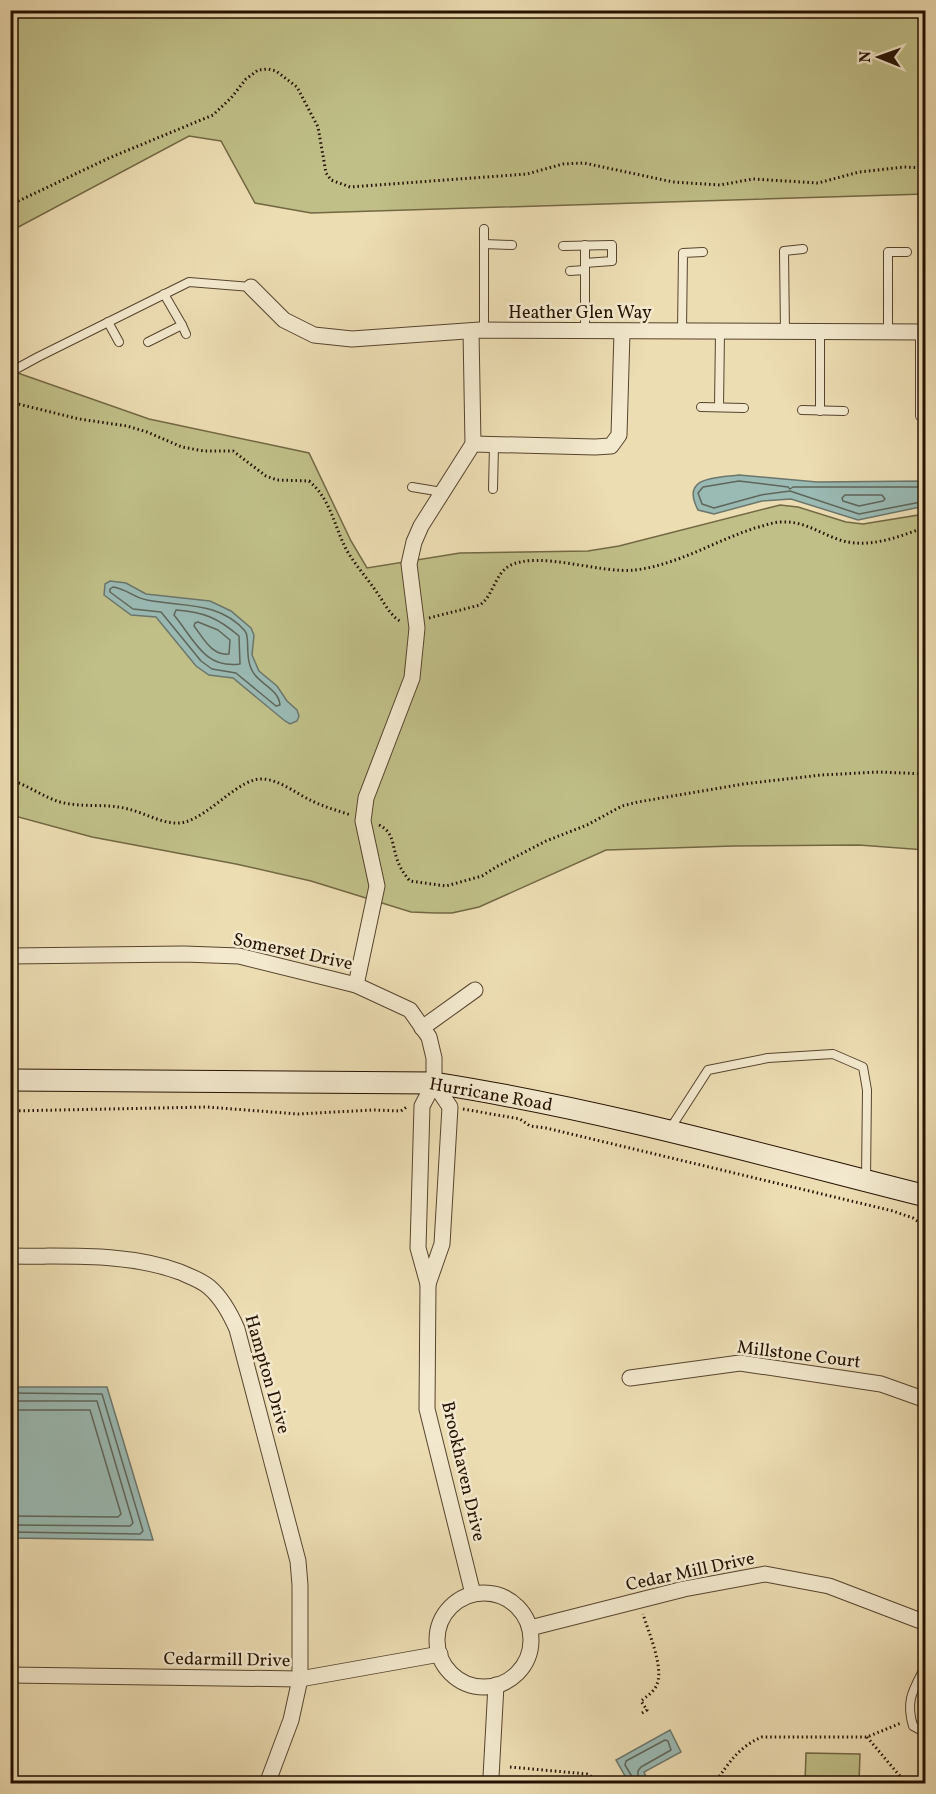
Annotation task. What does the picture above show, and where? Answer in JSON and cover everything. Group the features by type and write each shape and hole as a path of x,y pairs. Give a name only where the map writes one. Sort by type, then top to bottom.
{"street":[{"name":"Heather Glen Way","path":"251,287 284,321 314,335 352,339 477,331 923,332"},
{"path":"356,985 377,886 363,821 366,798 412,678 416,622 409,564 414,542 421,526 472,444 477,331"},
{"path":"472,444 611,446 618,435 622,332"},
{"name":"Somerset Drive","path":"10,956 184,954 239,956 356,985 410,1010 429,1037 434,1058 434,1083"},
{"path":"422,1028 475,990"},
{"name":"Hurricane Road","path":"10,1080 434,1083 627,1120 926,1196"},
{"path":"434,1083 450,1107"},
{"name":"Brookhaven Drive","path":"434,1083 422,1106 418,1248 428,1284 427,1409 473,1594"},
{"name":"Brookhaven Drive","path":"428,1284 442,1244 450,1107"},
{"name":"Hampton Drive","path":"10,1256 113,1257 162,1265 208,1286 222,1301 237,1329 298,1561 301,1616 300,1679 291,1720 267,1784"},
{"name":"Millstone Court","path":"630,1378 740,1363 881,1384 926,1400"},
{"name":"Cedar Mill Drive","path":"530,1628 684,1589 765,1574 829,1586 926,1623"},
{"path":"488,1593 502,1596 524,1615 530,1628 531,1643 528,1657 520,1670 509,1679 496,1685 480,1686 466,1683 453,1674 443,1662 440,1654 438,1635 442,1621 449,1609 460,1599 473,1594 488,1593"},
{"name":"Cedarmill Drive","path":"10,1675 300,1679 440,1654"},
{"path":"488,1784 491,1777 496,1685"}],"lane":[{"path":"477,331 484,229"},
{"path":"484,244 512,245"},
{"path":"563,246 612,244 612,261 570,271"},
{"path":"585,245 585,331"},
{"path":"785,332 784,251 803,249"},
{"path":"682,331 683,253 704,252"},
{"path":"888,332 888,252 907,252"},
{"path":"10,377 16,369 38,357 189,282 251,287"},
{"path":"164,294 186,334"},
{"path":"108,322 119,342"},
{"path":"148,342 182,325"},
{"path":"719,407 720,332"},
{"path":"820,332 820,411"},
{"path":"920,416 923,332"},
{"path":"701,407 744,408"},
{"path":"801,410 844,411"},
{"path":"493,489 494,445"},
{"path":"412,487 442,492"},
{"path":"669,1131 708,1070 768,1058 833,1054 864,1067 867,1090 866,1181"},
{"path":"926,1665 909,1700 909,1712 913,1726 926,1733"}],"path":[{"path":"10,205 109,158 213,115 246,79 258,70 268,69 276,71 297,87 318,127 326,172 331,180 339,185 350,187 527,174 572,162 673,182 720,185 753,179 818,183 859,172 904,167 926,168"},
{"path":"10,402 79,419 127,426 182,447 204,451 233,451 266,476 277,480 309,480 324,496 347,550 390,611 397,620 403,623 416,622 480,605 509,566 524,562 558,562 597,569 635,570 688,555 743,532 775,522 809,526 840,540 858,542 891,540 926,527"},
{"path":"10,780 61,802 82,806 124,808 168,822 179,823 207,812 251,780 270,779 314,802 387,828 394,842 402,871 410,881 446,886 482,876 546,841 587,825 622,806 638,802 743,784 821,775 879,772 926,774"},
{"path":"10,1111 207,1107 298,1114 373,1110 401,1111 407,1106 422,1106"},
{"path":"450,1107 520,1119 530,1126 558,1130 893,1211 913,1218 926,1227"},
{"path":"639,1600 655,1653 659,1676 657,1686 641,1701 647,1710 642,1713"},
{"path":"714,1784 731,1759 746,1743 762,1737 867,1737 891,1725 911,1719"},
{"path":"867,1737 899,1775 911,1784"},
{"path":"510,1767 587,1774 604,1784"}],"shaded area":[{"path":"11,10 925,11 925,194 311,213 255,203 221,141 189,136 11,231"},
{"path":"11,372 149,419 309,453 351,541 367,568 460,553 588,551 619,546 780,505 798,507 846,522 863,524 925,514 925,850 859,845 606,850 479,907 452,913 435,913 411,912 311,881 236,864 92,837 11,815"},
{"path":"806,1753 860,1754 859,1783 805,1783"}],"water":[{"path":"739,475 817,482 925,481 925,506 858,520 791,499 762,501 714,514 698,510 694,499 697,485 711,478"},
{"path":"110,581 126,583 146,594 210,601 231,611 251,628 254,635 252,655 259,671 277,686 287,701 297,710 299,716 297,721 290,724 285,721 233,678 209,675 196,666 156,617 131,615 104,595 105,584"},
{"path":"11,1387 107,1387 153,1540 11,1538"},
{"path":"670,1730 681,1752 644,1772 647,1779 639,1783 629,1783 616,1760"}]}
